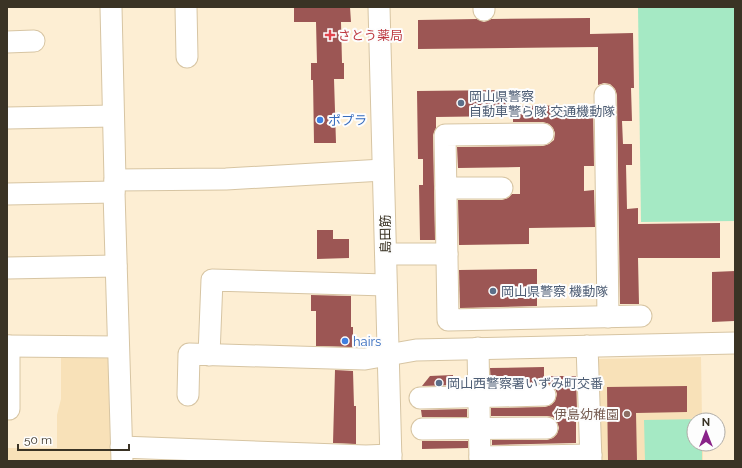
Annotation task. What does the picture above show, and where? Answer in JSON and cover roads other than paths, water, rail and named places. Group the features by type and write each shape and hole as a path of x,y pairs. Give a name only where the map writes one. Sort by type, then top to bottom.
{"street":[{"path":"111,7 116,266 122,454 366,456 391,458"},
{"path":"186,7 187,57"},
{"name":"島田筋","path":"379,7 391,458"},
{"path":"7,42 34,41"},
{"path":"605,95 608,317"},
{"path":"7,118 114,116"},
{"path":"543,134 445,135 448,320 556,315 608,317 641,316"},
{"path":"7,194 383,170"},
{"path":"446,188 502,188"},
{"path":"386,254 447,254"},
{"path":"7,268 116,266"},
{"path":"209,355 212,280 386,285"},
{"path":"556,315 556,346"},
{"path":"188,395 189,354 364,359 416,350 735,342"},
{"path":"9,409 8,346 118,346"},
{"path":"478,348 480,459 591,458 587,346"},
{"path":"420,398 545,395"},
{"path":"422,429 547,428"}],"place":[{"name":"さとう薬局","path":"330,35"},
{"name":"岡山県警察 自動車警ら隊 交通機動隊","path":"461,103"},
{"name":"ポプラ","path":"320,120"},
{"name":"岡山県警察 機動隊","path":"493,291"},
{"name":"hairs","path":"345,341"},
{"name":"岡山西警察署いずみ町交番","path":"439,383"},
{"name":"伊島幼稚園","path":"627,414"}]}
